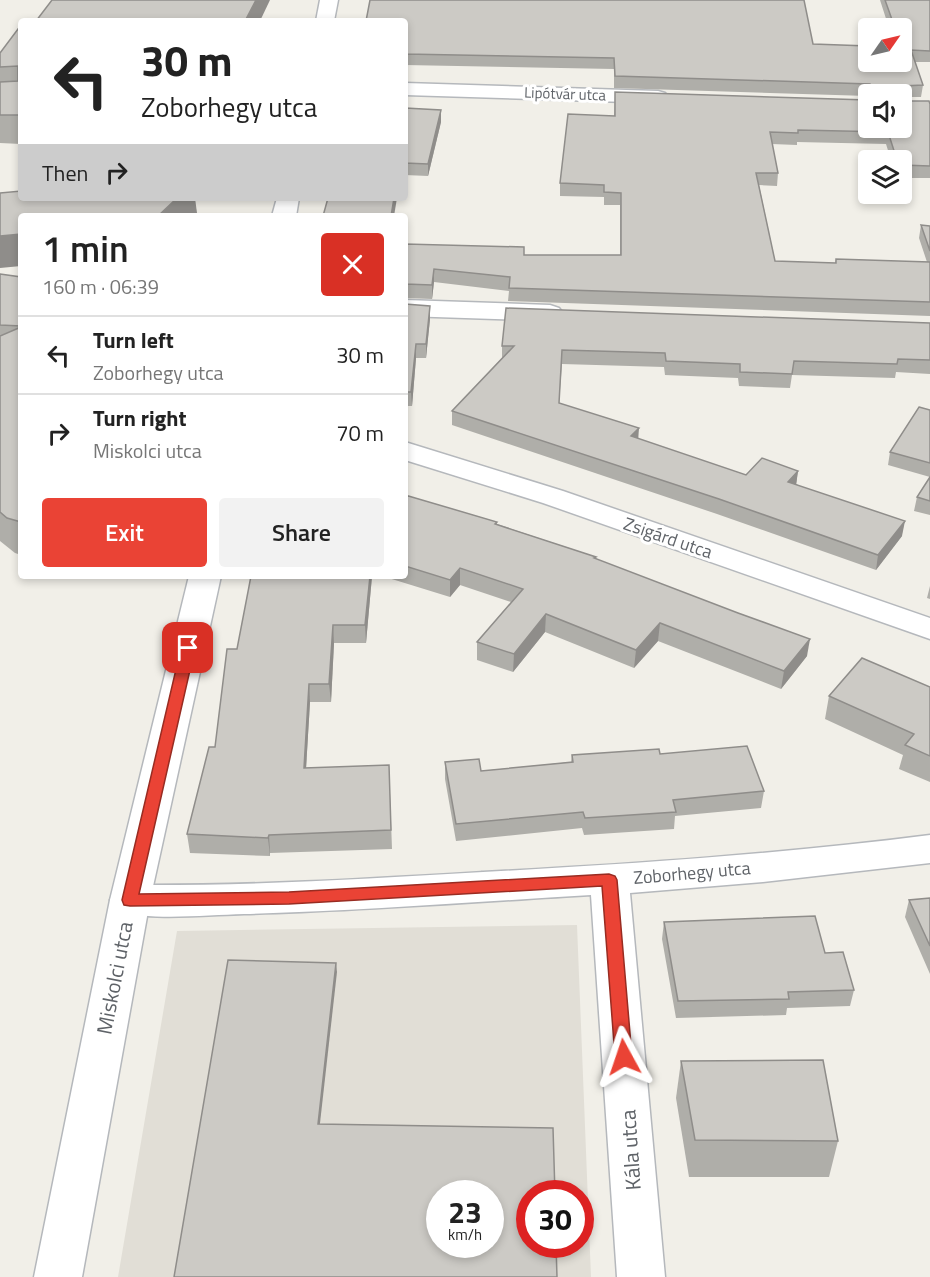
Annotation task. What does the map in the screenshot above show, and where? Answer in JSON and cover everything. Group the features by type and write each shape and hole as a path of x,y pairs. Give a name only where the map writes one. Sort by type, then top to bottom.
{"street":[{"path":"326,18 329,0"},
{"name":"Lipótvár utca","path":"408,89 678,98"},
{"path":"408,308 572,314"},
{"name":"Zsigárd utca","path":"408,453 553,497 930,629"},
{"name":"Miskolci utca","path":"58,1277 130,900 204,579"},
{"name":"Zoborhegy utca","path":"130,900 289,898 609,880 873,858 930,849"},
{"name":"Kála utca","path":"609,880 641,1277"}],"shaded area":[{"path":"577,925 587,1180 516,1180 516,1258 590,1258 591,1277 118,1277 177,931"}],"building":[{"path":"52,0 256,0 247,18 38,18"},
{"path":"370,0 804,0 813,44 858,46 858,72 912,72 912,53 923,85 615,76 614,58 408,54 408,18 367,18"},
{"path":"885,0 930,0 930,51 912,50 912,18 891,18"},
{"path":"18,29 18,66 0,67 0,53"},
{"path":"18,81 18,115 0,115 0,82"},
{"path":"615,92 858,100 858,131 770,132 778,173 756,173 775,261 836,263 836,259 930,262 930,302 509,288 510,277 434,269 432,285 408,284 408,244 524,247 524,255 621,255 621,193 604,192 604,185 560,183 568,114 615,116"},
{"path":"912,101 929,101 930,166 912,165 912,150 894,150 890,138 912,138"},
{"path":"408,108 441,110 428,164 408,163"},
{"path":"18,191 18,201 174,201 161,213 18,213 18,234 0,236 0,193"},
{"path":"327,201 394,201 392,213 324,213"},
{"path":"921,225 930,226 930,251"},
{"path":"0,274 18,277 18,326 0,325"},
{"path":"408,304 430,306 426,344 416,344 411,392 408,392"},
{"path":"506,308 930,323 930,360 898,359 897,364 794,361 792,374 740,372 740,364 666,361 665,353 562,350 559,403 639,428 631,436 746,475 762,458 798,471 788,482 905,521 878,555 719,499 452,411 514,346 502,346"},
{"path":"18,328 18,521 7,518 0,512 0,336"},
{"path":"919,407 930,410 930,463 890,452"},
{"path":"930,477 930,501 917,497"},
{"path":"408,496 497,522 495,524 596,557 594,558 810,639 784,671 660,623 636,650 546,614 514,654 477,642 523,589 460,568 450,580 408,567"},
{"path":"250,579 370,579 365,625 333,625 329,684 309,684 304,768 389,765 391,830 269,835 268,838 187,834 209,747 215,747 227,649 237,649"},
{"path":"862,658 930,687 930,756 905,745 914,734 829,696"},
{"path":"747,746 764,791 673,800 676,812 585,818 583,812 456,824 445,762 479,759 481,771 573,762 572,755 659,749 660,754"},
{"path":"930,898 930,946 909,900"},
{"path":"815,916 825,953 843,952 854,990 788,992 789,999 678,1001 664,922"},
{"path":"228,960 336,963 318,1124 553,1128 555,1180 516,1180 516,1258 556,1258 557,1277 174,1277"},
{"path":"823,1060 838,1141 695,1140 681,1061"}],"route":[{"path":"188,648 130,900 289,898 609,880 624,1057"}]}
